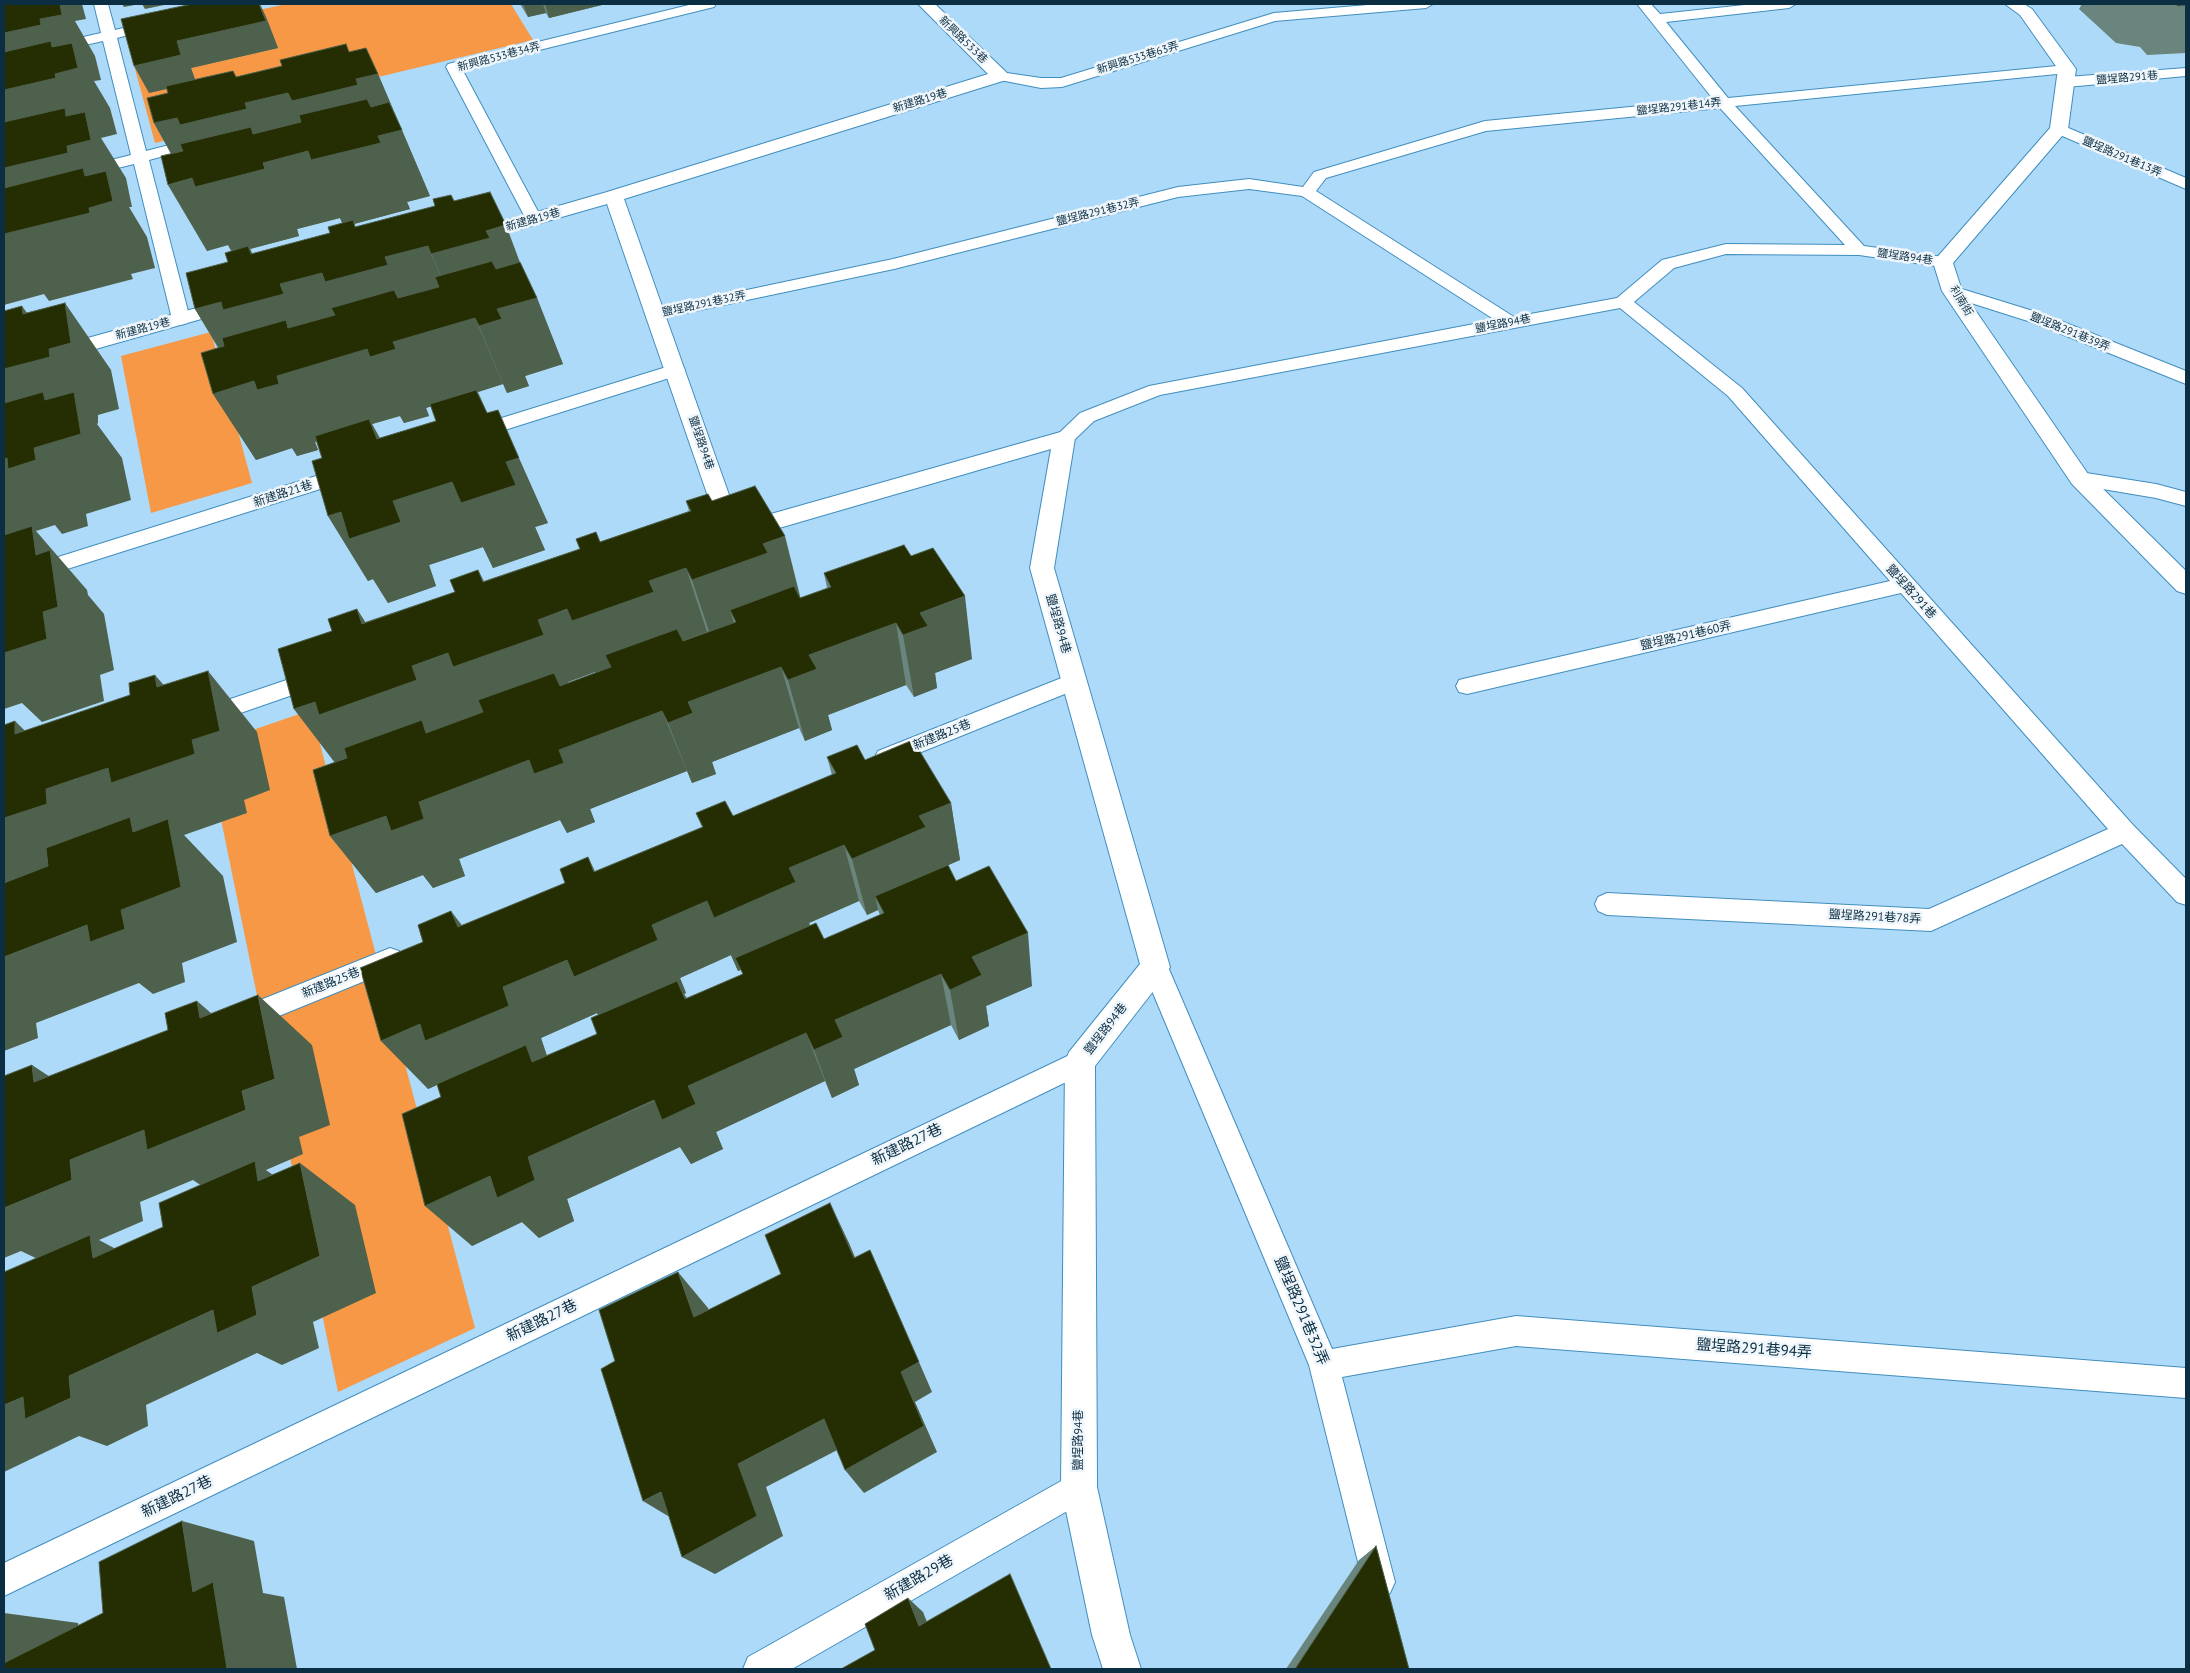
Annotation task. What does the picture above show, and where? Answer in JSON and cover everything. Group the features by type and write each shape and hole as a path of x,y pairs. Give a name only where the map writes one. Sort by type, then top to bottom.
{"street":[{"name":"新興路533巷","path":"926,4 1000,76"},
{"path":"1943,262 2058,129 2067,76 2026,12 2013,4"},
{"name":"新建路19巷","path":"458,241 614,196 1000,76"},
{"name":"鹽埕路94巷","path":"614,196 676,370 722,537 1064,438 1042,568 1155,967 1080,1062 1079,1487 1111,1635 1122,1669"},
{"name":"利南街","path":"1943,262 1952,291 2080,479 2186,585"},
{"name":"新建路19巷","path":"4,368 248,300"}],"lane":[{"path":"100,4 181,319"},
{"name":"新興路533巷34弄","path":"534,219 453,67 710,4"},
{"name":"新興路533巷63弄","path":"1000,76 1041,83 1062,82 1269,13 1426,4"},
{"path":"1644,4 1724,103 1858,250"},
{"path":"1656,18 1790,4"},
{"path":"4,59 136,29"},
{"name":"鹽埕路291巷","path":"2067,76 2186,72"},
{"name":"鹽埕路291巷14弄","path":"1307,192 1320,175 1485,126 1724,103 2067,76"},
{"name":"鹽埕路291巷13弄","path":"2058,129 2186,184"},
{"path":"67,175 216,138"},
{"name":"鹽埕路291巷32弄","path":"657,314 894,264 1178,192 1249,184 1307,192 1510,322"},
{"name":"鹽埕路94巷","path":"1064,438 1087,417 1156,390 1623,302 1668,264 1726,249 1858,250 1943,262"},
{"name":"鹽埕路291巷39弄","path":"1952,291 2040,319 2186,378"},
{"name":"鹽埕路291巷","path":"1623,302 1735,392 2125,832 2186,895"},
{"path":"458,438 676,370"},
{"name":"新建路21巷","path":"4,582 363,468"},
{"path":"2080,479 2186,499"},
{"name":"鹽埕路291巷60弄","path":"1466,686 1905,585"},
{"path":"183,724 334,671"},
{"name":"新建路25巷","path":"862,767 1074,681"},
{"name":"鹽埕路291巷78弄","path":"1607,904 1932,920 2125,832"},
{"name":"新建路25巷","path":"225,1026 410,951"},
{"name":"鹽埕路291巷32弄","path":"1155,967 1324,1365 1387,1611"},
{"name":"新建路27巷","path":"4,1580 1080,1062"},
{"name":"鹽埕路291巷94弄","path":"1324,1365 1516,1331 2186,1383"},
{"name":"新建路29巷","path":"760,1669 1079,1487"}],"shaded area":[{"path":"286,4 511,4 533,40 353,83 358,94 155,143 127,39"},
{"path":"211,332 252,483 151,513 121,356"},
{"path":"311,710 475,1328 338,1392 206,746"}],"building":[{"path":"4,4 60,4 62,15 40,19 41,25 4,33"},
{"path":"192,4 259,4 266,21 177,41 181,55 134,66 121,19"},
{"path":"51,41 52,47 72,43 78,68 55,74 56,78 4,90 4,52"},
{"path":"346,44 349,52 366,48 378,74 356,79 358,85 292,101 288,93 245,103 247,109 180,125 177,118 154,123 147,98 168,93 166,86 233,71 236,77 282,66 280,60"},
{"path":"367,99 371,107 389,102 402,130 378,136 381,143 311,160 308,151 263,163 265,169 195,187 192,178 168,185 161,156 183,151 180,144 251,127 253,134 301,122 299,115"},
{"path":"65,108 66,116 85,112 91,140 67,146 68,153 4,168 4,122"},
{"path":"83,168 85,176 106,171 113,201 89,208 90,213 4,234 4,188"},
{"path":"490,192 506,225 486,231 490,238 431,254 428,246 385,257 388,265 325,282 322,273 280,284 284,294 223,310 221,302 195,309 186,273 228,262 225,253 248,246 251,254 330,233 328,227 353,220 355,227 435,206 433,199 451,195 454,201"},
{"path":"492,261 496,269 520,262 537,298 497,309 502,319 479,326 475,318 393,342 396,349 370,357 367,349 277,376 279,384 257,390 254,381 213,394 201,353 224,346 222,338 286,320 288,328 335,315 331,308 394,290 398,298 439,287 435,277"},
{"path":"65,303 71,343 49,349 50,357 4,369 4,311 22,306 23,314"},
{"path":"476,390 487,413 498,410 519,458 506,462 516,485 461,503 452,482 393,501 401,522 349,539 341,512 328,516 312,461 322,458 315,436 369,419 377,439 436,421 430,404"},
{"path":"43,392 45,400 74,392 81,434 34,448 36,460 8,469 7,458 4,459 4,403"},
{"path":"755,486 785,536 763,544 768,553 692,580 686,568 649,581 654,592 572,621 567,609 538,620 544,635 453,667 448,653 412,666 417,680 319,715 315,702 294,709 278,649 332,631 328,619 357,609 362,624 455,592 450,580 478,570 483,582 580,549 576,539 596,532 600,542 691,511 686,501 708,494 712,501"},
{"path":"32,526 36,555 50,550 58,607 43,612 47,639 4,653 4,535"},
{"path":"904,545 911,556 933,548 965,596 920,613 928,626 903,635 896,623 809,655 817,669 788,680 781,667 688,702 693,713 668,723 662,711 559,750 564,763 534,774 529,760 419,802 424,819 391,831 386,816 330,836 313,770 347,758 344,748 422,720 426,733 483,712 478,700 554,673 560,686 611,667 605,655 677,629 683,641 736,622 730,610 794,586 800,598 831,587 824,573"},
{"path":"208,671 220,731 192,740 195,754 111,783 108,768 46,789 47,804 4,818 4,725 15,721 15,734 130,695 129,683 155,675 157,687"},
{"path":"913,740 951,803 919,816 926,827 852,859 844,845 789,868 796,882 714,918 707,901 652,925 658,940 574,977 567,960 503,987 509,1006 425,1041 420,1024 381,1041 360,968 423,942 418,925 451,911 458,927 565,883 560,869 588,857 594,872 703,827 696,813 725,801 733,816 836,773 827,757 857,745 865,760"},
{"path":"130,817 133,832 168,819 181,887 121,910 125,929 90,942 87,925 4,957 4,883 48,866 46,848"},
{"path":"948,865 956,881 989,866 1028,933 972,957 982,975 950,990 941,974 835,1020 843,1037 814,1050 806,1033 688,1086 696,1104 662,1120 654,1100 528,1157 535,1180 497,1198 490,1176 425,1206 402,1114 441,1097 437,1084 526,1045 532,1062 597,1034 591,1018 677,981 685,999 743,974 735,958 816,923 824,939 884,913 875,896"},
{"path":"258,995 275,1079 242,1091 246,1110 147,1150 144,1130 70,1160 72,1180 4,1208 4,1076 32,1065 34,1082 168,1030 165,1013 197,1001 200,1018"},
{"path":"255,1161 258,1181 300,1163 320,1256 252,1287 257,1315 217,1333 213,1310 69,1376 71,1398 25,1419 23,1397 4,1405 4,1272 90,1235 93,1258 163,1227 159,1203"},
{"path":"830,1203 854,1258 870,1250 919,1362 901,1372 924,1426 845,1470 824,1419 738,1464 757,1516 682,1557 661,1492 643,1501 601,1369 615,1361 599,1310 678,1272 694,1317 781,1274 765,1235"},
{"path":"182,1521 193,1592 213,1582 227,1669 4,1669 4,1663 103,1613 99,1562"},
{"path":"1376,1546 1409,1669 1295,1669"},
{"path":"1010,1574 1051,1669 841,1669 875,1650 865,1624 908,1598 919,1626"}]}
